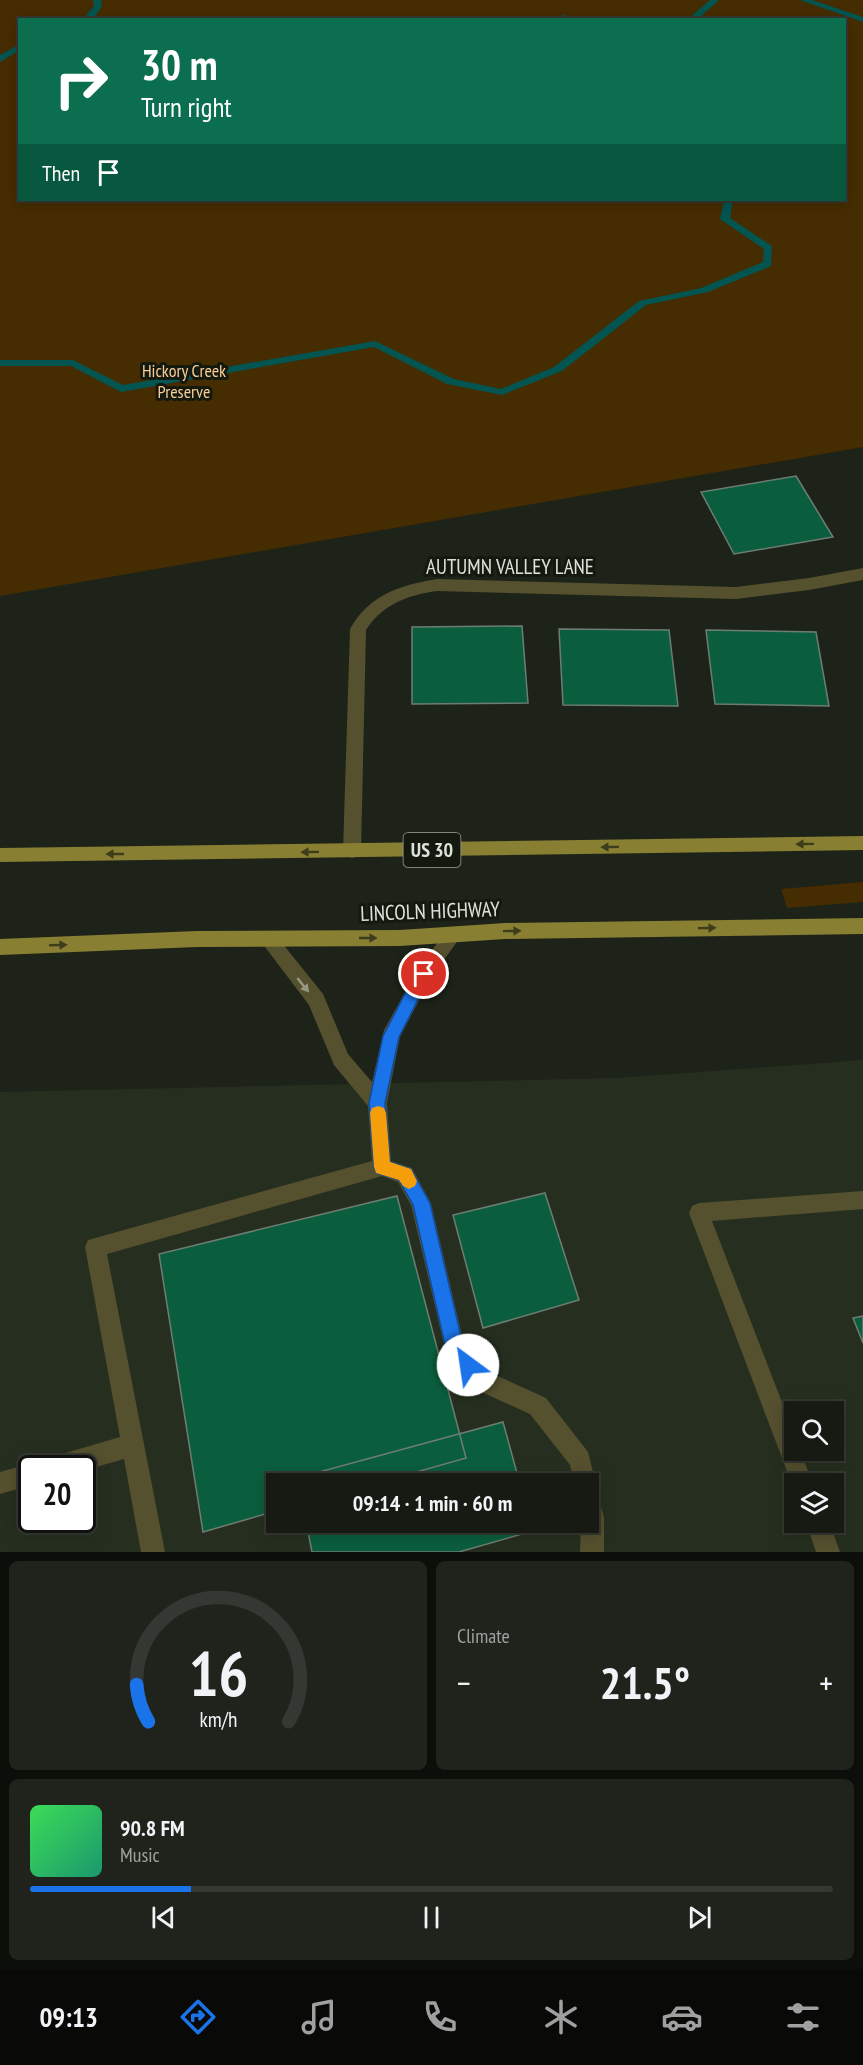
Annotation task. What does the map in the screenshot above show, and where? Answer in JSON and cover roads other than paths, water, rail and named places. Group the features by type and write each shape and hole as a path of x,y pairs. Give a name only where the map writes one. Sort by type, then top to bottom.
{"main road":[{"name":"US 30","path":"0,855 863,843"},
{"name":"LINCOLN HIGHWAY","path":"0,947 197,939 400,938 505,931 863,926"}],"street":[{"name":"AUTUMN VALLEY LANE","path":"352,851 358,629 366,615 385,598 409,589 437,585 736,593 809,584 863,574"}],"lane":[{"path":"382,1167 377,1103 391,1036 424,974 453,935"},
{"path":"268,938 316,1000 341,1059 377,1103"},
{"path":"153,1552 95,1248 382,1167 405,1174 421,1203 455,1349 481,1380 538,1406 580,1460 583,1473"},
{"path":"798,1473 699,1213 863,1200"},
{"path":"96,1456 133,1445"},
{"path":"0,1483 18,1478"},
{"path":"592,1552 593,1533"},
{"path":"821,1533 828,1552"}],"waterway":[{"path":"90,18 98,6 97,0"},
{"path":"693,18 715,0"},
{"path":"804,0 863,20"},
{"path":"561,18 570,18"},
{"path":"0,59 18,47"},
{"path":"0,363 73,363 121,389 375,344 451,382 502,392 558,369 643,303 704,290 768,264 769,248 725,219 728,201"}],"park label":[{"name":"Hickory Creek Preserve","path":"184,380"}]}
